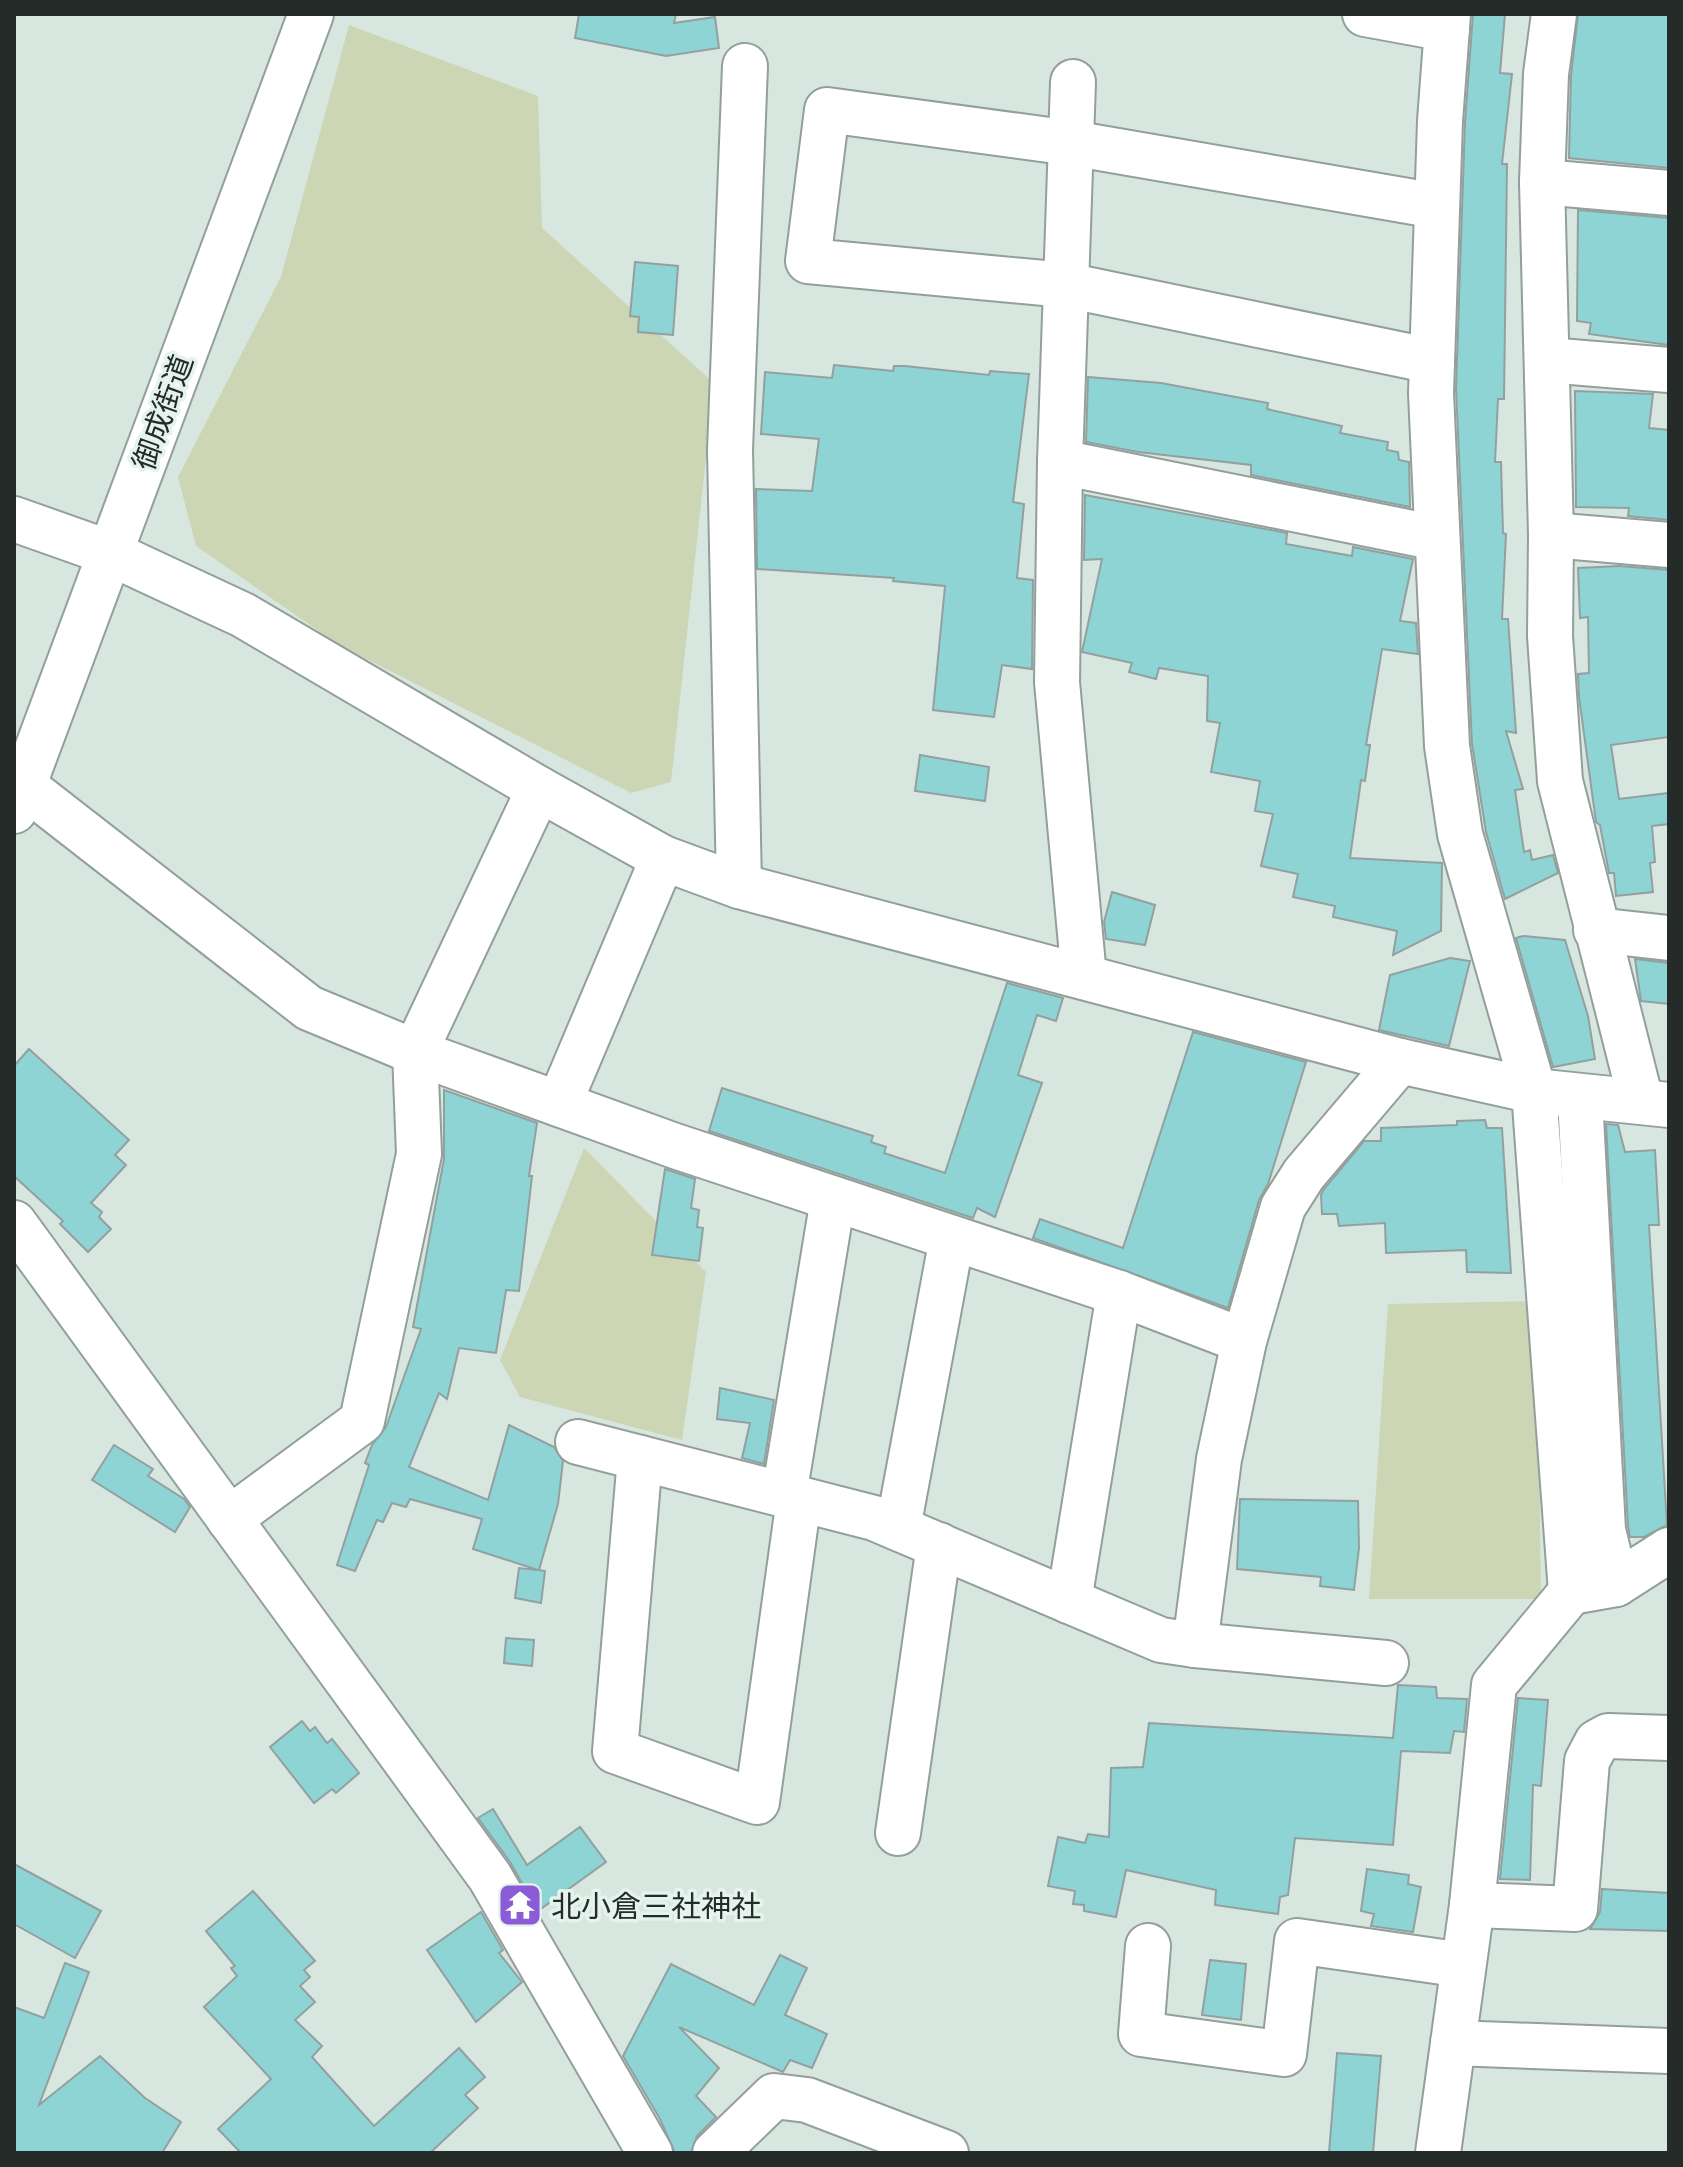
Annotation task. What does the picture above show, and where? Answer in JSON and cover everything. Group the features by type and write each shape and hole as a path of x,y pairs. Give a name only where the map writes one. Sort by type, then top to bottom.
{"street":[{"name":"御成街道","path":"19,798 311,14"},
{"path":"1365,14 1447,22 1432,361 1447,746 1460,834 1534,1091 1571,1592"},
{"path":"14,519 110,553 243,615 663,858 739,886 1400,1061 1534,1091 1580,1098 1655,1103 1596,930 1560,781 1550,636 1551,535 1542,182 1546,74 1554,14"},
{"path":"739,886 730,450 745,66"},
{"path":"1073,82 1060,462 1057,682 1084,977"},
{"path":"1432,361 1066,285 808,261 827,110 1071,143 1437,206"},
{"path":"1542,182 1669,193"},
{"path":"1547,360 1669,370"},
{"path":"1060,462 1437,538"},
{"path":"1551,535 1669,545"},
{"path":"229,1519 362,1421 419,1154 415,1052 539,789"},
{"path":"19,798 309,1008 415,1052 559,1104 1119,1293 1244,1341"},
{"path":"559,1104 663,858"},
{"path":"1596,930 1669,938"},
{"path":"1195,1645 1219,1459 1244,1341 1283,1207 1304,1174 1400,1061"},
{"path":"1580,1098 1603,1530 1616,1584"},
{"path":"640,1458 615,1751 757,1802 792,1497 833,1199"},
{"path":"14,1223 490,1877 650,2153"},
{"path":"898,1528 952,1238"},
{"path":"1069,1601 1119,1293"},
{"path":"578,1442 874,1518 1161,1640 1386,1663"},
{"path":"898,1833 939,1545"},
{"path":"1438,2153 1472,1905 1494,1685 1571,1592 1616,1584 1669,1550"},
{"path":"1472,1905 1575,1909 1587,1761 1597,1742 1608,1736 1669,1738"},
{"path":"1148,1946 1141,2034 1284,2054 1297,1941 1463,1965"},
{"path":"1453,2043 1669,2051"},
{"path":"715,2153 774,2096 807,2100 946,2153"}],"green space":[{"path":"349,25 538,96 542,228 714,383 671,782 631,793 339,645 196,546 178,477 281,277"},
{"path":"584,1148 706,1272 682,1440 520,1397 500,1360"},
{"path":"1537,1301 1541,1599 1369,1599 1388,1304"}],"building":[{"path":"579,14 676,14 674,23 715,17 719,48 666,56 575,38"},
{"path":"1473,14 1505,14 1500,73 1512,74 1502,164 1507,164 1504,399 1498,399 1495,462 1501,462 1503,533 1506,534 1502,619 1508,619 1516,733 1506,731 1523,789 1515,790 1524,852 1530,850 1532,860 1553,855 1558,873 1505,899 1486,832 1472,744 1456,389 1465,122"},
{"path":"1578,14 1669,14 1669,168 1569,158 1571,76"},
{"path":"1578,210 1669,218 1669,345 1589,334 1591,323 1577,321"},
{"path":"635,262 678,266 673,335 638,332 639,317 630,316"},
{"path":"834,365 893,371 894,366 905,366 989,375 990,371 1029,374 1013,502 1024,504 1017,578 1033,580 1032,669 1002,665 994,717 933,710 945,586 893,581 894,578 757,569 756,489 812,491 819,439 761,434 765,372 832,378"},
{"path":"1088,377 1161,383 1268,403 1267,409 1342,426 1340,433 1388,442 1387,450 1398,452 1399,460 1409,462 1410,507 1251,475 1251,465 1138,452 1086,442"},
{"path":"1575,391 1653,394 1649,428 1669,430 1669,520 1628,516 1629,508 1576,507"},
{"path":"1085,495 1287,533 1286,544 1352,556 1353,547 1413,559 1400,621 1416,623 1418,654 1382,649 1366,745 1370,745 1365,781 1361,780 1350,858 1442,863 1441,931 1393,955 1397,931 1333,917 1335,906 1293,897 1298,874 1261,866 1273,814 1255,811 1260,781 1211,772 1220,723 1207,721 1208,676 1159,668 1156,679 1129,672 1132,663 1082,652 1102,559 1084,560"},
{"path":"1619,566 1669,570 1669,737 1611,745 1619,799 1669,793 1669,824 1652,826 1655,862 1650,863 1653,892 1616,896 1614,873 1609,873 1600,825 1596,822 1579,697 1578,674 1589,673 1588,617 1580,618 1578,568"},
{"path":"920,755 989,767 985,801 915,791"},
{"path":"1112,892 1155,905 1145,945 1106,939 1104,922"},
{"path":"1516,938 1565,940 1588,1016 1595,1059 1553,1067"},
{"path":"1450,958 1470,961 1449,1046 1379,1030 1390,975"},
{"path":"1635,959 1669,963 1669,1004 1641,1001"},
{"path":"1007,983 1063,998 1056,1021 1037,1015 1018,1075 1042,1083 995,1217 977,1208 973,1218 709,1131 722,1088 873,1136 871,1142 886,1147 884,1153 945,1173"},
{"path":"1193,1032 1306,1062 1268,1184 1259,1200 1228,1308 1033,1238 1040,1219 1123,1248"},
{"path":"29,1049 129,1140 115,1155 126,1165 91,1203 102,1212 99,1217 111,1229 88,1252 60,1224 63,1221 14,1176 14,1066"},
{"path":"444,1090 537,1123 519,1291 506,1290 496,1353 459,1348 447,1399 439,1393 409,1467 488,1500 509,1425 554,1447 563,1461 558,1504 539,1570 545,1571 541,1603 515,1598 519,1568 538,1570 473,1549 482,1519 410,1499 406,1507 392,1503 383,1522 377,1520 355,1571 337,1565 369,1465 365,1463 372,1445 386,1427 421,1329 413,1327 444,1159"},
{"path":"1485,1120 1487,1128 1502,1128 1511,1273 1467,1272 1466,1250 1386,1253 1385,1223 1339,1226 1337,1214 1322,1214 1321,1195 1324,1189 1364,1141 1381,1141 1381,1128 1457,1125 1457,1121"},
{"path":"1606,1124 1618,1125 1625,1152 1655,1150 1659,1225 1649,1225 1667,1525 1644,1537 1630,1537 1628,1526"},
{"path":"665,1169 695,1179 691,1208 699,1210 697,1227 703,1228 699,1261 652,1255"},
{"path":"720,1388 774,1400 764,1464 742,1458 750,1423 717,1419"},
{"path":"114,1445 153,1469 148,1476 184,1499 190,1507 175,1532 92,1480"},
{"path":"1240,1499 1358,1501 1359,1548 1354,1590 1320,1586 1321,1577 1237,1569"},
{"path":"506,1638 534,1640 532,1666 504,1663"},
{"path":"1398,1685 1436,1687 1437,1698 1467,1699 1464,1732 1454,1731 1450,1753 1401,1751 1393,1845 1295,1838 1288,1895 1280,1897 1278,1914 1215,1905 1216,1890 1126,1870 1116,1917 1084,1911 1084,1905 1073,1904 1075,1891 1048,1886 1058,1837 1085,1843 1088,1834 1109,1837 1111,1768 1143,1767 1149,1723 1393,1738"},
{"path":"1518,1698 1548,1700 1541,1786 1533,1785 1530,1880 1500,1879"},
{"path":"302,1721 310,1731 315,1727 327,1743 332,1739 359,1773 336,1793 332,1789 314,1803 270,1747"},
{"path":"493,1809 527,1865 580,1827 606,1862 538,1911 510,1862 478,1818"},
{"path":"14,1864 101,1911 75,1958 14,1924"},
{"path":"1367,1869 1409,1875 1408,1884 1421,1887 1413,1932 1371,1926 1374,1914 1361,1911"},
{"path":"1602,1889 1669,1893 1669,1931 1590,1929 1600,1912"},
{"path":"253,1891 315,1961 304,1970 310,1977 300,1986 315,2002 295,2020 322,2046 312,2057 374,2126 459,2048 485,2077 465,2095 478,2108 430,2153 241,2153 218,2129 271,2079 204,2007 237,1976 231,1968 235,1966 206,1931"},
{"path":"481,1912 503,1950 499,1953 522,1982 476,2022 427,1950"},
{"path":"780,1955 807,1968 785,2015 827,2034 812,2068 790,2060 783,2072 679,2027 719,2068 696,2096 716,2117 697,2136 691,2153 675,2153 660,2119 623,2056 671,1964 754,2005"},
{"path":"1210,1960 1246,1964 1241,2020 1202,2015"},
{"path":"65,1963 89,1972 39,2105 100,2056 145,2098 181,2122 162,2153 14,2153 14,2007 44,2018"},
{"path":"1337,2053 1381,2056 1373,2153 1329,2153"}],"place":[{"name":"北小倉三社神社","path":"520,1905"}]}
